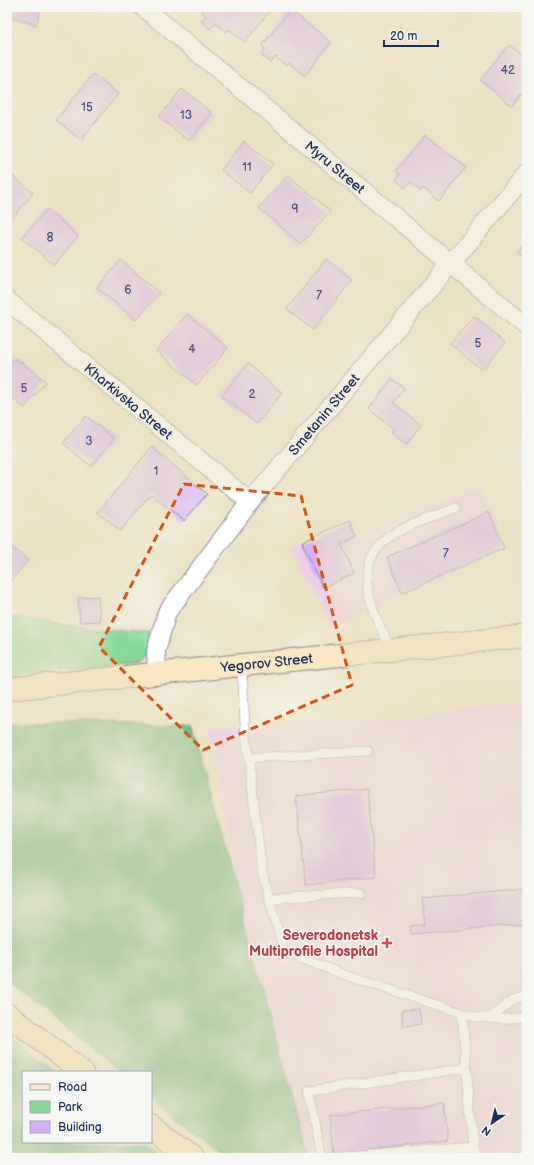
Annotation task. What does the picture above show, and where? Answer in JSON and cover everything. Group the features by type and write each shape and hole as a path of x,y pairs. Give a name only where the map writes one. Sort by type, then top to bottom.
{"street":[{"name":"Myru Street","path":"143,7 527,327"},
{"name":"Smetanin Street","path":"157,673 156,651 167,612 250,502 527,174"},
{"name":"Kharkivska Street","path":"7,300 250,502"},
{"name":"Yegorov Street","path":"7,689 527,636"},
{"path":"7,1014 81,1071"},
{"path":"152,1127 192,1158"}],"lane":[{"path":"391,650 379,624 366,586 367,568 374,551 394,534 456,508"},
{"path":"242,665 245,726 262,872 284,952 353,978 475,1017 527,1017"},
{"path":"249,758 368,751"},
{"path":"269,898 360,893"},
{"path":"490,1018 512,1000 527,996"},
{"path":"462,1013 473,1147 478,1158"},
{"path":"322,1158 309,1091 466,1068"},
{"path":"329,1158 473,1147"},
{"path":"514,1158 527,1156"}],"highlighted area":[{"path":"184,484 301,496 352,685 203,750 99,647"}],"shaded area":[{"path":"482,485 504,548 402,593 331,628 291,546 350,520 357,536"},
{"name":"Severodonetsk Multiprofile Hospital","path":"527,701 527,1158 281,1158 211,728 253,725 347,723"}],"green space":[{"path":"7,616 54,624 152,634 152,639 148,651 136,664 7,676"},
{"path":"7,722 192,726 309,1158 228,1158 152,1098 152,1071 119,1071 7,981"},
{"path":"7,1032 55,1071 22,1071 22,1143 145,1143 164,1158 7,1158"}],"building":[{"path":"7,7 41,7 36,25 7,15"},
{"path":"206,7 269,7 271,9 245,42 229,29 227,32 215,23 210,29 201,21 206,15 202,12"},
{"path":"290,10 331,42 305,76 289,63 287,66 275,57 270,62 261,55 265,49 262,46"},
{"path":"509,45 527,59 527,88 512,106 480,80"},
{"path":"93,74 118,94 81,140 56,120"},
{"path":"182,89 212,113 189,141 159,117"},
{"path":"425,135 466,167 439,201 423,188 421,191 410,182 405,188 396,180 400,174 396,171"},
{"path":"244,141 273,164 250,193 221,170"},
{"path":"7,171 33,193 10,221 7,219"},
{"path":"288,175 330,211 301,244 259,208"},
{"path":"47,209 78,236 54,265 22,237"},
{"path":"527,240 527,261 516,252"},
{"path":"326,259 352,280 313,330 287,309"},
{"path":"121,260 159,293 136,320 97,288"},
{"path":"187,314 228,348 197,385 156,351"},
{"path":"474,316 505,343 482,370 450,343"},
{"path":"16,358 46,382 24,408 7,394 7,368"},
{"path":"248,364 282,393 257,424 222,396"},
{"path":"392,379 404,388 393,403 421,425 406,444 391,432 394,429 369,409"},
{"path":"86,416 114,439 91,466 63,443"},
{"path":"152,447 207,494 184,521 151,494 120,531 98,512"},
{"path":"489,512 504,548 402,593 387,557"},
{"path":"350,520 357,536 341,544 354,573 323,588 302,542"},
{"path":"7,543 28,560 10,582 7,580"},
{"path":"98,596 100,621 80,622 78,598"},
{"path":"367,789 376,877 306,885 296,796"},
{"path":"527,889 527,932 525,924 411,934 410,926 425,924 422,899"},
{"path":"527,966 527,992 524,992 521,967"},
{"path":"419,1009 421,1024 403,1026 402,1010"},
{"path":"444,1103 448,1141 334,1154 330,1115"}],"place":[{"name":"Severodonetsk Multiprofile Hospital","path":"387,943"}]}
